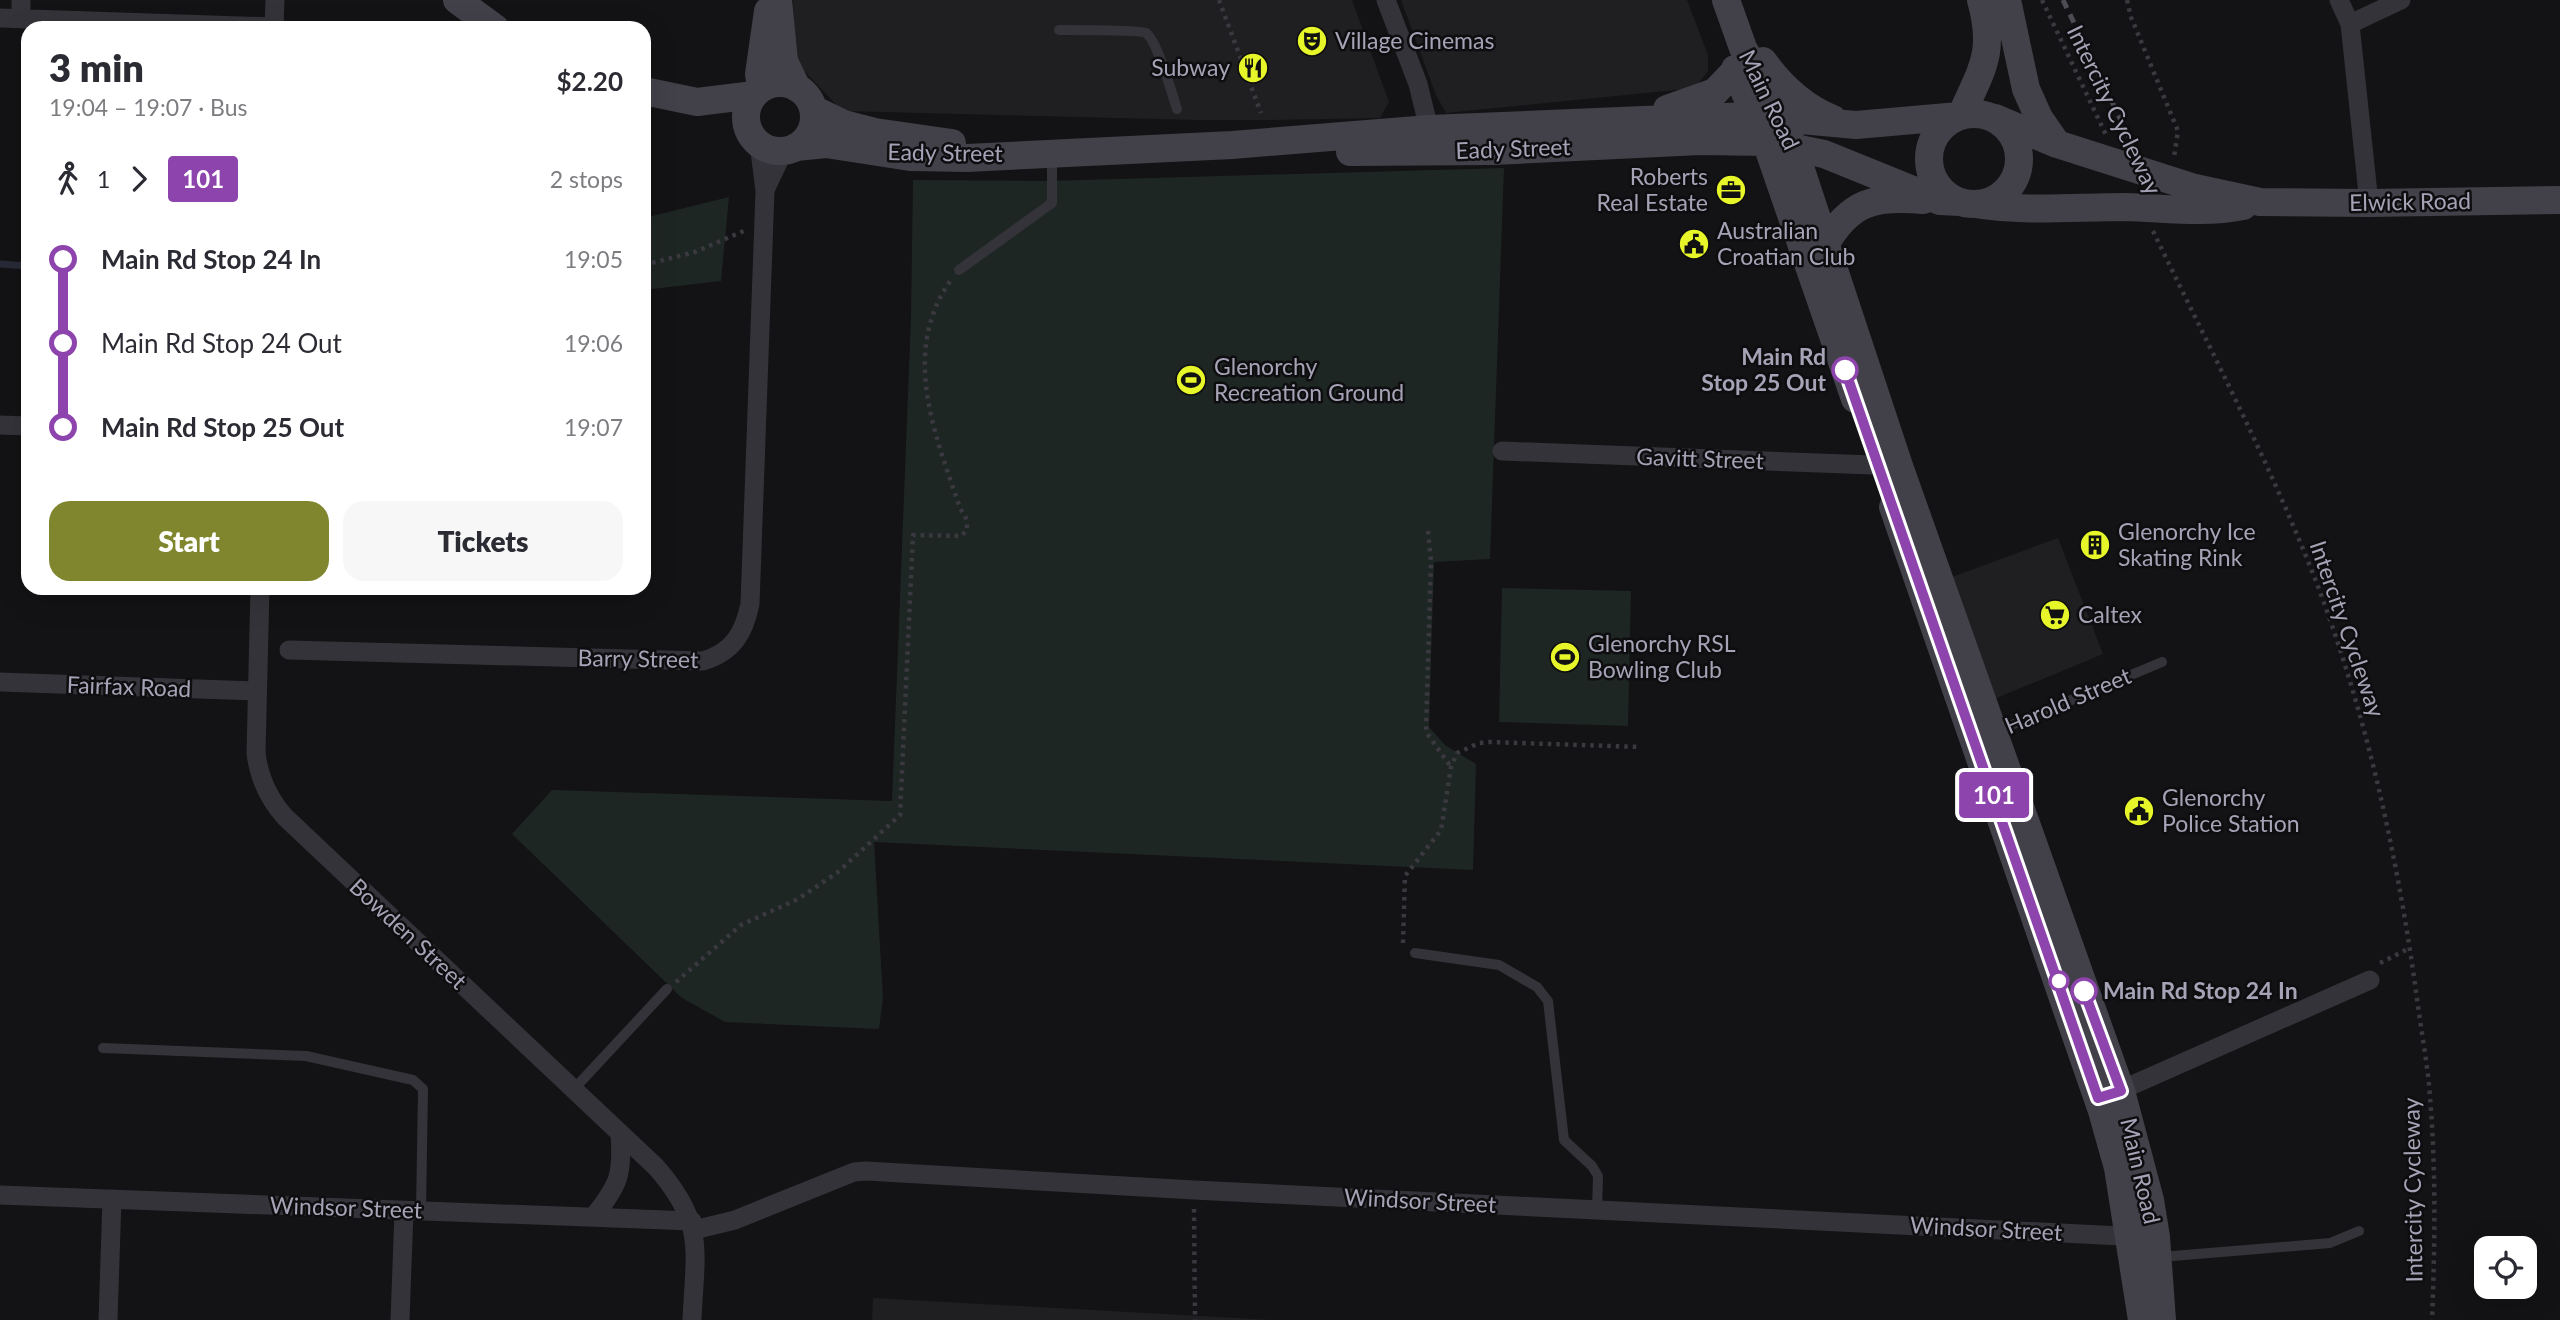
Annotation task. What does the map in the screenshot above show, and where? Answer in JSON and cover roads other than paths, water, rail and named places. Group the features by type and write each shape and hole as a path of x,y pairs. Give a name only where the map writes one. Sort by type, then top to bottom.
{"main road":[{"path":"457,0 486,21"},
{"path":"769,0 757,92 746,113 772,143"},
{"path":"651,92 697,102 772,143 805,140 811,131 805,98 783,61 778,0"},
{"name":"Main Road","path":"1711,0 1736,70 1774,130 1825,245 1889,466"},
{"name":"Main Road","path":"1726,0 1774,130 2110,1095 2118,1168 2148,1244 2162,1320"},
{"path":"1735,0 1756,50 1776,77 1799,99 1818,112 1856,125"},
{"path":"1958,202 1941,189 1932,175 1929,160 1935,136 1945,124 1960,116 1983,71 1987,33 1982,0"},
{"path":"1825,245 1846,216 1868,202 1901,198 1958,202 1995,199 2011,186 2019,167 2009,130 2007,0"},
{"path":"2007,0 2026,89 2039,118 2057,144"},
{"path":"1620,121 1705,97 1720,88 1736,70"},
{"path":"697,102 757,92 779,83 805,98"},
{"name":"Eady Street","path":"805,98 835,134"},
{"path":"1774,130 1977,114 2009,130"},
{"name":"Eady Street","path":"772,143 835,134 918,138 1052,152 1232,145 1429,129 1620,121 1774,130"},
{"name":"Eady Street","path":"1232,145 1324,153 1494,151 1700,141 1774,130"},
{"name":"Elwick Road","path":"1774,130 1849,162 1958,202 2026,209 2141,208 2194,211 2230,209 2260,202"},
{"name":"Elwick Road","path":"2009,130 2195,188 2260,202 2560,200"},
{"name":"Main Road","path":"2142,1320 2148,1244"}],"street":[{"path":"274,21 275,0"},
{"path":"1386,0 1418,84 1429,129"},
{"path":"2339,0 2350,24 2369,203"},
{"path":"2350,24 2401,0"},
{"path":"0,18 21,9 190,21"},
{"name":"Barry Street","path":"289,650 703,661 727,651 742,633 750,604 763,225 772,143"},
{"path":"0,425 21,426"},
{"name":"Gavitt Street","path":"1502,451 1889,466"},
{"name":"Bowden Street","path":"260,595 258,769 269,797 278,810 673,1186 693,1225"},
{"name":"Fairfax Road","path":"0,682 257,691"},
{"path":"2110,1095 2370,979"},
{"path":"594,1216 617,1184 622,1163 620,1135"},
{"name":"Windsor Street","path":"0,1195 594,1216 693,1225 736,1220 854,1172 866,1171 1597,1210 2148,1244"},
{"path":"107,1320 112,1199"},
{"path":"400,1320 413,1211"},
{"path":"692,1320 693,1225"}],"lane":[{"path":"1059,30 1137,30 1146,33 1155,46 1177,109"},
{"path":"959,270 1052,203 1052,152"},
{"name":"Harold Street","path":"1984,737 2162,662"},
{"path":"1415,953 1499,965 1537,988 1548,1001 1564,1140 1598,1175 1597,1210"},
{"path":"573,1090 667,989"},
{"path":"103,1048 306,1056 414,1080 423,1089 413,1211"},
{"path":"2148,1244 2330,1243 2359,1231"}],"waterway":[{"path":"0,264 21,266"}],"railway":[{"path":"2063,0 2129,137"}],"place":[{"name":"Village Cinemas","path":"1312,41"},
{"name":"Subway","path":"1253,68"},
{"name":"Roberts Real Estate","path":"1731,190"},
{"name":"Australian Croatian Club","path":"1694,244"},
{"name":"Main Rd Stop 25 Out","path":"1845,370"},
{"name":"Glenorchy Recreation Ground","path":"1191,380"},
{"name":"Glenorchy Ice Skating Rink","path":"2095,545"},
{"name":"Caltex","path":"2055,615"},
{"name":"Glenorchy RSL Bowling Club","path":"1565,657"},
{"name":"Glenorchy Police Station","path":"2139,811"},
{"name":"Main Rd Stop 24 In","path":"2084,991"}]}
